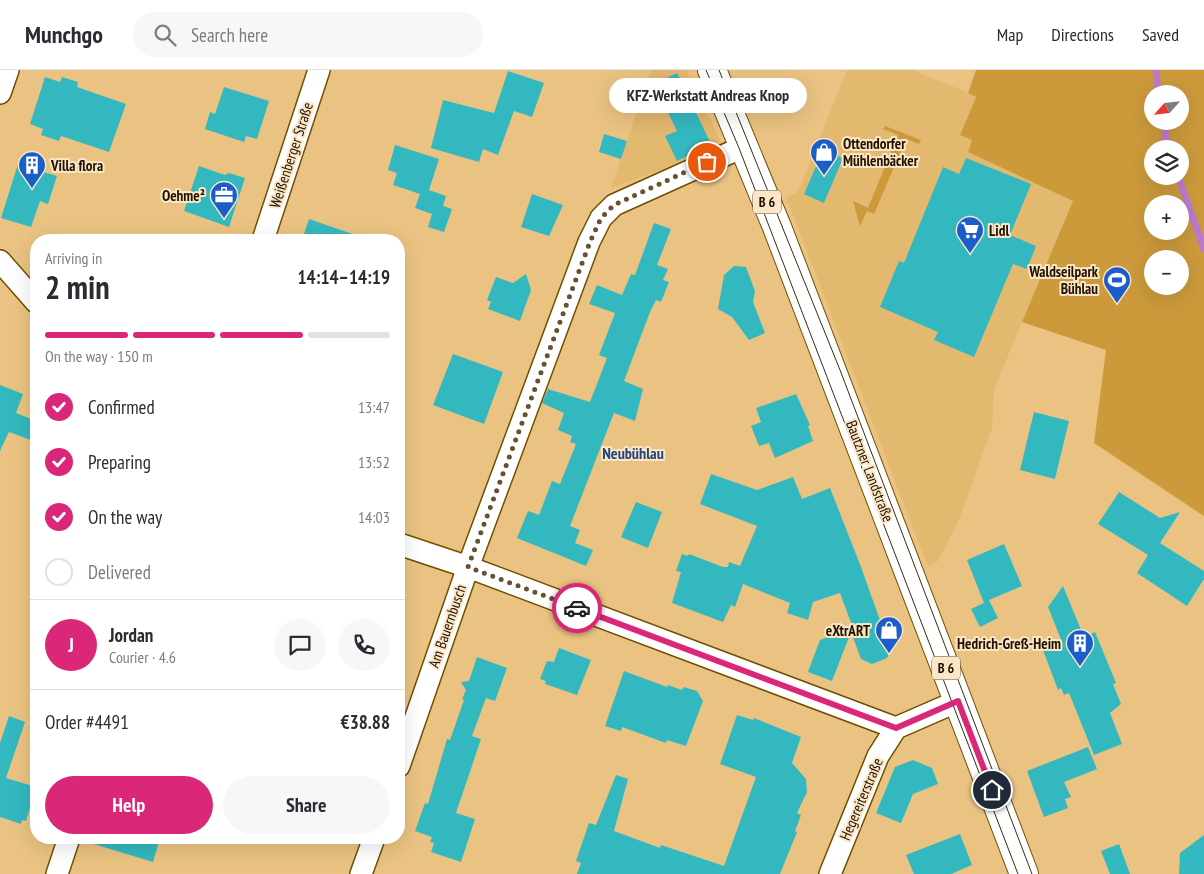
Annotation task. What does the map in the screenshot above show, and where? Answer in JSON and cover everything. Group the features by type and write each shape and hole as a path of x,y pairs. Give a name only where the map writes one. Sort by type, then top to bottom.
{"main road":[{"name":"Bautzner Landstraße","path":"712,70 745,146 1024,874"}],"street":[{"path":"0,93 8,70"},
{"name":"Weißenberger Straße","path":"264,234 319,70"},
{"name":"Am Bauernbusch","path":"405,749 468,567 590,242 601,218 614,205 745,146"},
{"path":"0,261 30,295"},
{"path":"405,546 468,567 896,728 958,701"},
{"name":"Hegereiterstraße","path":"830,874 878,756 896,728"},
{"path":"58,874 67,844"},
{"path":"361,874 372,844"}],"shaded area":[{"path":"651,70 686,70 720,140 674,165 611,188"},
{"path":"847,70 912,70 976,96 960,135 972,140 968,152 1073,201 994,389 992,428 958,522 937,562 928,567 786,197 798,192"},
{"name":"Waldseilpark Bühlau","path":"976,70 1204,70 1204,516 1094,443 1106,350 1022,322 1073,201 968,152 972,140 960,135 976,97 968,93"},
{"path":"885,126 921,140 919,144 906,139 874,214 867,211 860,226 853,201 868,208 898,135 883,129"}],"building":[{"path":"508,71 544,83 532,117 514,111 498,155 483,149 479,162 431,148 443,100 494,113"},
{"path":"677,73 711,144 677,161 665,136 677,131 654,84"},
{"path":"45,77 60,82 62,77 78,82 77,87 126,104 109,152 61,136 59,141 41,135 43,129 30,124"},
{"path":"224,87 269,101 257,139 246,136 244,142 205,129 210,112 215,114"},
{"path":"604,134 627,141 621,159 599,152"},
{"path":"395,145 439,159 429,190 446,196 443,206 452,209 444,232 428,227 432,214 415,208 420,194 393,185 397,173 388,170"},
{"name":"Ottendorfer Mühlenbäcker","path":"823,150 843,158 824,203 804,194"},
{"name":"Lidl","path":"966,158 1031,184 1010,235 1036,246 1027,269 1013,264 974,357 934,340 938,332 880,307 899,261 904,263 943,167 959,174"},
{"name":"Villa flora","path":"18,164 57,176 48,204 40,201 31,227 1,218"},
{"path":"199,166 225,175 229,173 245,178 229,227 184,211"},
{"path":"532,194 563,205 549,236 521,227"},
{"path":"309,219 352,234 304,234"},
{"path":"654,223 671,229 657,265 668,269 663,280 669,282 661,302 656,300 650,312 624,381 643,389 635,421 614,413 570,526 580,530 575,543 593,550 586,566 517,538 528,511 539,515 552,481 560,484 576,444 570,442 572,436 558,430 564,413 542,403 548,389 590,402 607,358 599,355 615,313 589,304 597,285 622,295 631,274 635,275"},
{"path":"734,266 746,267 755,291 753,302 765,333 749,340 732,317 718,309 724,275"},
{"path":"526,274 531,290 520,321 488,309 491,302 487,300 496,277 513,283"},
{"path":"453,354 503,372 484,424 433,405"},
{"path":"0,385 23,394 16,413 30,419 30,440 9,432 0,451"},
{"path":"796,394 810,425 808,426 813,441 775,458 769,443 759,446 751,426 761,422 756,408"},
{"path":"1034,412 1069,421 1055,479 1020,470"},
{"path":"711,474 757,490 793,477 802,499 830,488 891,651 887,658 872,664 861,659 851,632 832,681 808,672 820,640 853,628 840,593 813,602 808,620 787,613 790,603 743,584 735,607 731,605 723,622 672,603 681,572 676,571 682,554 688,556 689,554 723,567 728,567 729,562 740,566 757,526 700,504"},
{"path":"1119,492 1160,518 1180,512 1160,543 1204,571 1204,579 1187,606 1137,573 1148,555 1098,524"},
{"path":"636,502 662,512 648,548 621,537"},
{"path":"1004,544 1022,586 989,600 998,618 980,627 971,609 984,603 967,560"},
{"path":"1063,586 1084,637 1095,632 1116,683 1113,684 1121,704 1110,713 1122,744 1094,755 1069,693 1064,695 1061,688 1058,690 1043,650 1062,642 1048,607"},
{"path":"559,648 591,660 577,695 545,684 546,681 540,679 547,661 554,662"},
{"path":"477,657 507,668 495,701 486,698 472,736 481,739 456,813 475,819 461,862 431,852 434,843 430,842 432,837 415,831 425,803 428,804 447,739 450,740 464,700 462,699 466,690 461,682 469,681"},
{"path":"624,671 667,687 668,685 682,690 684,687 697,691 703,701 686,746 667,740 666,743 622,727 621,731 605,726"},
{"path":"737,715 753,720 754,718 801,737 792,763 806,779 807,792 797,813 801,815 795,831 797,832 780,874 577,874 581,863 576,861 589,823 596,825 616,775 628,779 614,831 660,848 661,845 724,866 756,777 720,764"},
{"path":"9,716 25,722 6,778 30,785 30,807 26,821 22,820 21,824 0,817 0,743"},
{"path":"1088,747 1097,769 1064,782 1071,797 1065,799 1068,808 1044,817 1027,771"},
{"path":"913,760 932,768 938,784 913,794 901,823 876,813 895,767"},
{"path":"960,834 972,865 951,874 914,874 906,855"},
{"path":"1204,835 1204,874 1179,874 1180,853"},
{"path":"94,844 158,844 153,862"},
{"path":"1119,844 1130,874 1110,874 1101,851"}],"waterway":[{"path":"1156,70 1157,85"},
{"path":"1165,130 1166,140"},
{"path":"1181,185 1204,249"}],"tram line":[{"path":"706,70 739,148 1018,874"},
{"path":"719,70 840,370 1032,874"}],"way so far":[{"path":"577,608 468,567 590,242 601,218 614,205 707,162"}],"place":[{"name":"KFZ-Werkstatt Andreas Knop","path":"707,162"},
{"name":"Ottendorfer Mühlenbäcker","path":"824,176"},
{"name":"Villa flora","path":"32,189"},
{"name":"Oehme²","path":"224,219"},
{"name":"Lidl","path":"970,254"},
{"name":"Waldseilpark Bühlau","path":"1117,304"},
{"name":"eXtrART","path":"889,654"},
{"name":"Hedrich-Greß-Heim","path":"1080,667"}],"district":[{"name":"Neubühlau","path":"633,453"}],"route":[{"path":"577,608 896,728 958,701 992,790"}]}
